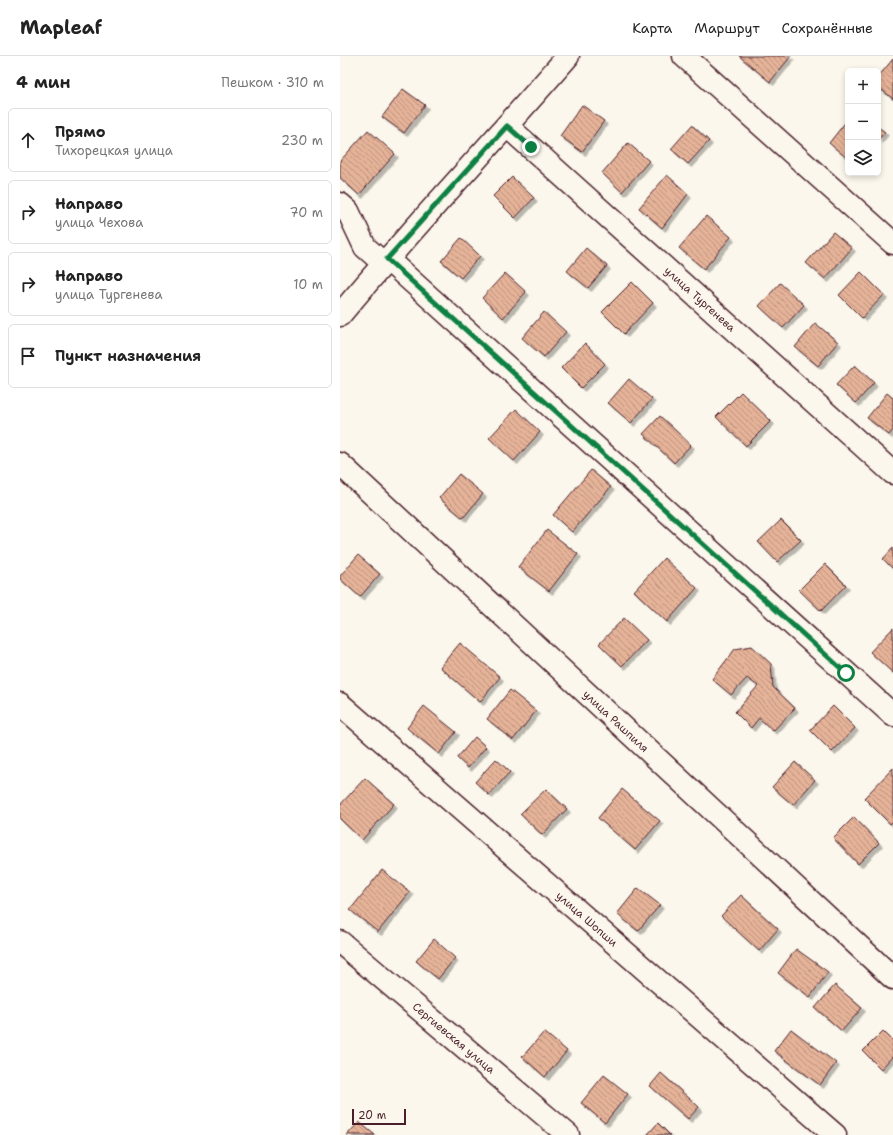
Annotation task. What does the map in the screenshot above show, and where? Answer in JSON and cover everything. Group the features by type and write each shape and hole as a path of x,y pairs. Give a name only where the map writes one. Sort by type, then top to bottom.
{"street":[{"path":"340,315 385,261 568,56"},
{"path":"684,56 893,243"},
{"name":"улица Тургенева","path":"507,126 893,473"},
{"path":"340,204 348,211 365,247 385,261 893,715"},
{"name":"улица Рашпиля","path":"340,464 893,978"},
{"name":"улица Шопши","path":"340,704 835,1135"},
{"name":"Сергиевская улица","path":"340,942 568,1135"}],"building":[{"path":"739,56 791,56 770,82"},
{"path":"893,59 893,99 881,89 881,73"},
{"path":"403,89 425,105 404,133 382,117"},
{"path":"582,105 604,121 582,152 560,136"},
{"path":"845,123 845,156 829,143"},
{"path":"692,125 709,141 688,164 671,149"},
{"path":"881,129 885,132 881,137"},
{"path":"368,130 395,154 359,195 340,178 340,161"},
{"path":"628,143 649,161 622,192 602,173"},
{"path":"667,175 688,194 662,228 639,208"},
{"path":"512,177 534,198 515,218 493,196"},
{"path":"706,216 731,237 704,269 679,248"},
{"path":"833,232 852,248 825,279 806,263"},
{"path":"461,238 480,256 461,278 441,261"},
{"path":"586,248 607,266 588,288 567,271"},
{"path":"861,272 884,295 862,318 839,295"},
{"path":"505,273 526,292 503,318 482,298"},
{"path":"632,282 653,303 624,334 602,312"},
{"path":"780,283 804,305 783,328 759,306"},
{"path":"544,312 566,332 544,357 522,338"},
{"path":"815,323 838,342 818,366 795,347"},
{"path":"585,343 605,364 581,388 561,368"},
{"path":"855,365 874,383 856,403 836,385"},
{"path":"629,379 652,399 631,423 608,403"},
{"path":"741,392 771,421 746,446 716,417"},
{"path":"887,393 893,398 893,430 889,435 867,418"},
{"path":"516,409 540,432 514,461 489,438"},
{"path":"660,416 691,445 674,463 643,434"},
{"path":"591,470 611,487 572,532 553,515"},
{"path":"459,474 483,494 463,518 439,498"},
{"path":"781,520 801,540 777,562 758,542"},
{"path":"547,530 578,554 549,591 518,567"},
{"path":"893,548 893,569 883,559"},
{"path":"358,555 380,574 360,597 340,579 340,576"},
{"path":"664,558 697,588 667,622 634,591"},
{"path":"825,564 846,585 821,611 799,590"},
{"path":"624,618 647,640 622,666 599,644"},
{"path":"893,628 893,673 870,652"},
{"path":"460,643 500,677 480,702 440,667"},
{"path":"752,646 771,664 773,687 795,708 773,731 759,718 751,728 735,712 758,686 747,678 731,695 712,679 735,649"},
{"path":"510,690 536,711 513,740 487,719"},
{"path":"424,706 456,732 439,754 407,728"},
{"path":"833,706 855,728 832,752 810,730"},
{"path":"475,737 486,747 468,768 457,758"},
{"path":"496,759 510,772 489,795 475,782"},
{"path":"795,762 815,780 793,805 772,787"},
{"path":"893,768 893,821 890,824 864,798"},
{"path":"365,778 394,804 362,840 340,819 340,805"},
{"path":"546,789 567,809 542,835 520,814"},
{"path":"622,789 660,821 635,850 598,818"},
{"path":"854,817 879,843 858,864 833,838"},
{"path":"382,870 410,892 378,932 350,910"},
{"path":"638,888 660,905 638,931 617,914"},
{"path":"741,895 778,929 759,951 721,916"},
{"path":"434,939 455,958 438,979 416,961"},
{"path":"796,949 828,972 810,997 778,973"},
{"path":"835,985 862,1008 842,1031 815,1008"},
{"path":"791,1029 836,1063 820,1085 774,1051"},
{"path":"883,1031 893,1041 893,1056 881,1069 863,1051"},
{"path":"544,1032 567,1051 545,1077 522,1057"},
{"path":"661,1073 699,1107 688,1119 650,1086"},
{"path":"604,1075 628,1094 605,1123 581,1103"},
{"path":"359,1122 375,1135 347,1135"},
{"path":"658,1123 670,1135 647,1135"}],"route":[{"path":"531,147 507,126 387,259 846,673"}]}
